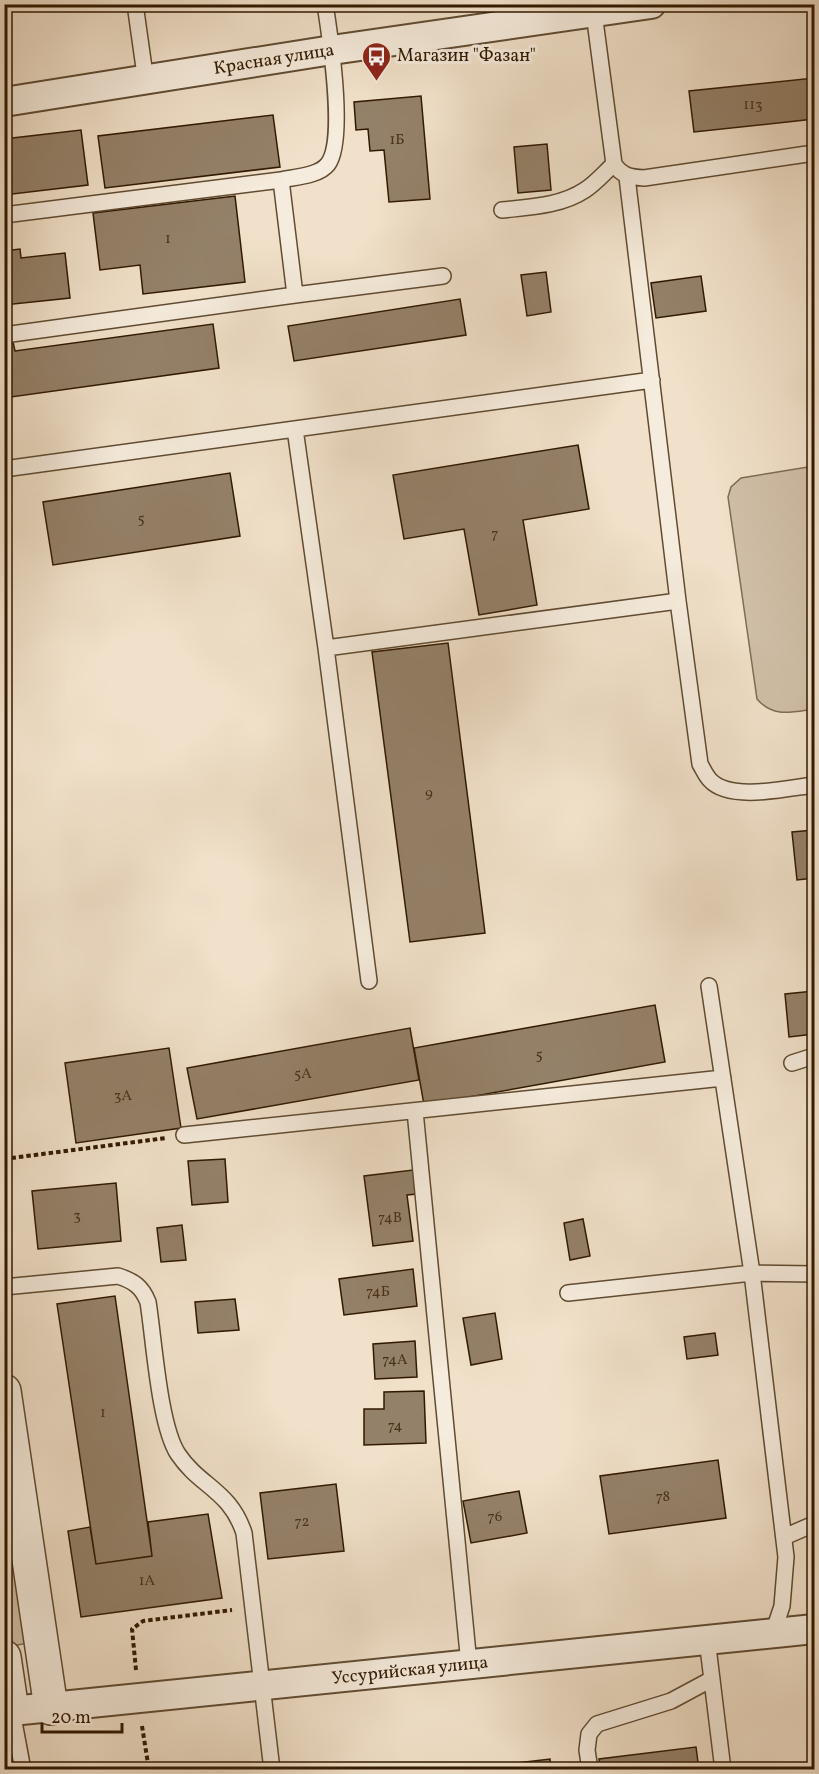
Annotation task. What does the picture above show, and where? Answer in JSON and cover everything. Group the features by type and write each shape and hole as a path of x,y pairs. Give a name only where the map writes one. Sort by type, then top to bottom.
{"street":[{"name":"Красная улица","path":"4,102 146,82 564,10 594,13 651,4"},
{"path":"4,1391 51,1707"},
{"name":"Уссурийская улица","path":"8,1711 139,1700 814,1629"},
{"path":"4,1657 8,1711"}],"lane":[{"path":"135,4 146,82"},
{"path":"4,215 280,180 311,173 327,166 334,151 336,136 332,50 326,4"},
{"path":"594,13 614,164 627,177 644,178 814,153"},
{"path":"502,210 551,204 572,197 586,189 614,164"},
{"path":"627,177 700,764 711,781 727,790 750,792 814,785"},
{"path":"280,180 295,295"},
{"path":"4,335 443,276"},
{"path":"4,469 652,380"},
{"path":"295,429 369,981"},
{"path":"326,648 678,601"},
{"path":"709,986 752,1274 784,1537 786,1577 782,1606 773,1633"},
{"path":"792,1063 814,1056"},
{"path":"184,1135 723,1078"},
{"path":"415,1111 469,1664"},
{"path":"568,1293 752,1274 814,1274"},
{"path":"4,1287 118,1276 130,1280 144,1293 148,1302 168,1435 179,1455 237,1513 244,1533 260,1687 272,1770"},
{"path":"784,1537 814,1524"},
{"path":"706,1639 723,1770"},
{"path":"590,1770 587,1750 589,1734 597,1724 671,1701 712,1679"},
{"path":"8,1711 22,1770"}],"path":[{"path":"4,1159 184,1135"},
{"path":"149,1770 132,1629 143,1621 251,1608"}],"shaded area":[{"path":"808,467 814,468 814,709 783,712 770,709 757,699 728,497 731,487 741,478"},
{"path":"4,1477 28,1643 12,1646 4,1596"}],"building":[{"path":"203,4 236,4 204,10"},
{"path":"814,78 814,119 694,132 689,91"},
{"path":"421,96 430,199 389,202 384,150 370,151 368,129 356,130 354,102"},
{"path":"273,115 280,167 105,188 98,136"},
{"path":"81,130 88,185 4,195 4,139"},
{"path":"547,144 551,190 518,193 514,147"},
{"path":"235,196 245,282 143,294 140,265 100,270 93,213"},
{"path":"20,249 21,258 65,253 70,298 4,305 4,251"},
{"path":"546,272 551,312 527,316 521,275"},
{"path":"701,276 706,311 656,318 651,283"},
{"path":"460,299 466,335 294,361 288,326"},
{"path":"213,324 219,368 4,398 4,343 13,342 15,351"},
{"path":"578,445 589,509 523,520 537,605 479,615 464,529 404,539 393,475"},
{"path":"230,473 240,536 53,565 43,502"},
{"path":"448,643 485,933 410,942 372,652"},
{"path":"814,830 814,878 797,880 792,832"},
{"path":"814,991 814,1034 789,1037 785,994"},
{"path":"655,1005 665,1062 424,1105 414,1048"},
{"path":"410,1028 419,1080 197,1119 187,1068"},
{"path":"169,1048 181,1128 76,1143 65,1063"},
{"path":"225,1159 228,1202 192,1205 188,1161"},
{"path":"413,1170 417,1194 407,1195 413,1241 373,1246 364,1176"},
{"path":"116,1183 121,1241 38,1249 32,1191"},
{"path":"583,1219 590,1256 570,1260 564,1223"},
{"path":"182,1225 186,1260 161,1262 157,1228"},
{"path":"413,1269 417,1306 344,1315 339,1279"},
{"path":"115,1296 152,1556 96,1564 57,1304"},
{"path":"235,1299 239,1330 198,1333 195,1302"},
{"path":"495,1313 502,1359 471,1365 463,1318"},
{"path":"715,1333 718,1355 687,1359 684,1337"},
{"path":"415,1341 417,1377 375,1379 373,1344"},
{"path":"424,1391 426,1443 364,1445 364,1409 384,1409 384,1392"},
{"path":"718,1460 726,1518 609,1534 600,1476"},
{"path":"336,1484 344,1551 268,1559 260,1493"},
{"path":"519,1491 527,1533 471,1543 463,1501"},
{"path":"208,1514 222,1598 81,1617 68,1531 90,1527 96,1564 152,1556 148,1522"},
{"path":"696,1747 699,1770 601,1770 599,1759"},
{"path":"550,1759 551,1770 465,1770 465,1769"}],"place":[{"name":"Магазин \"Фазан\"","path":"376,82"}]}
